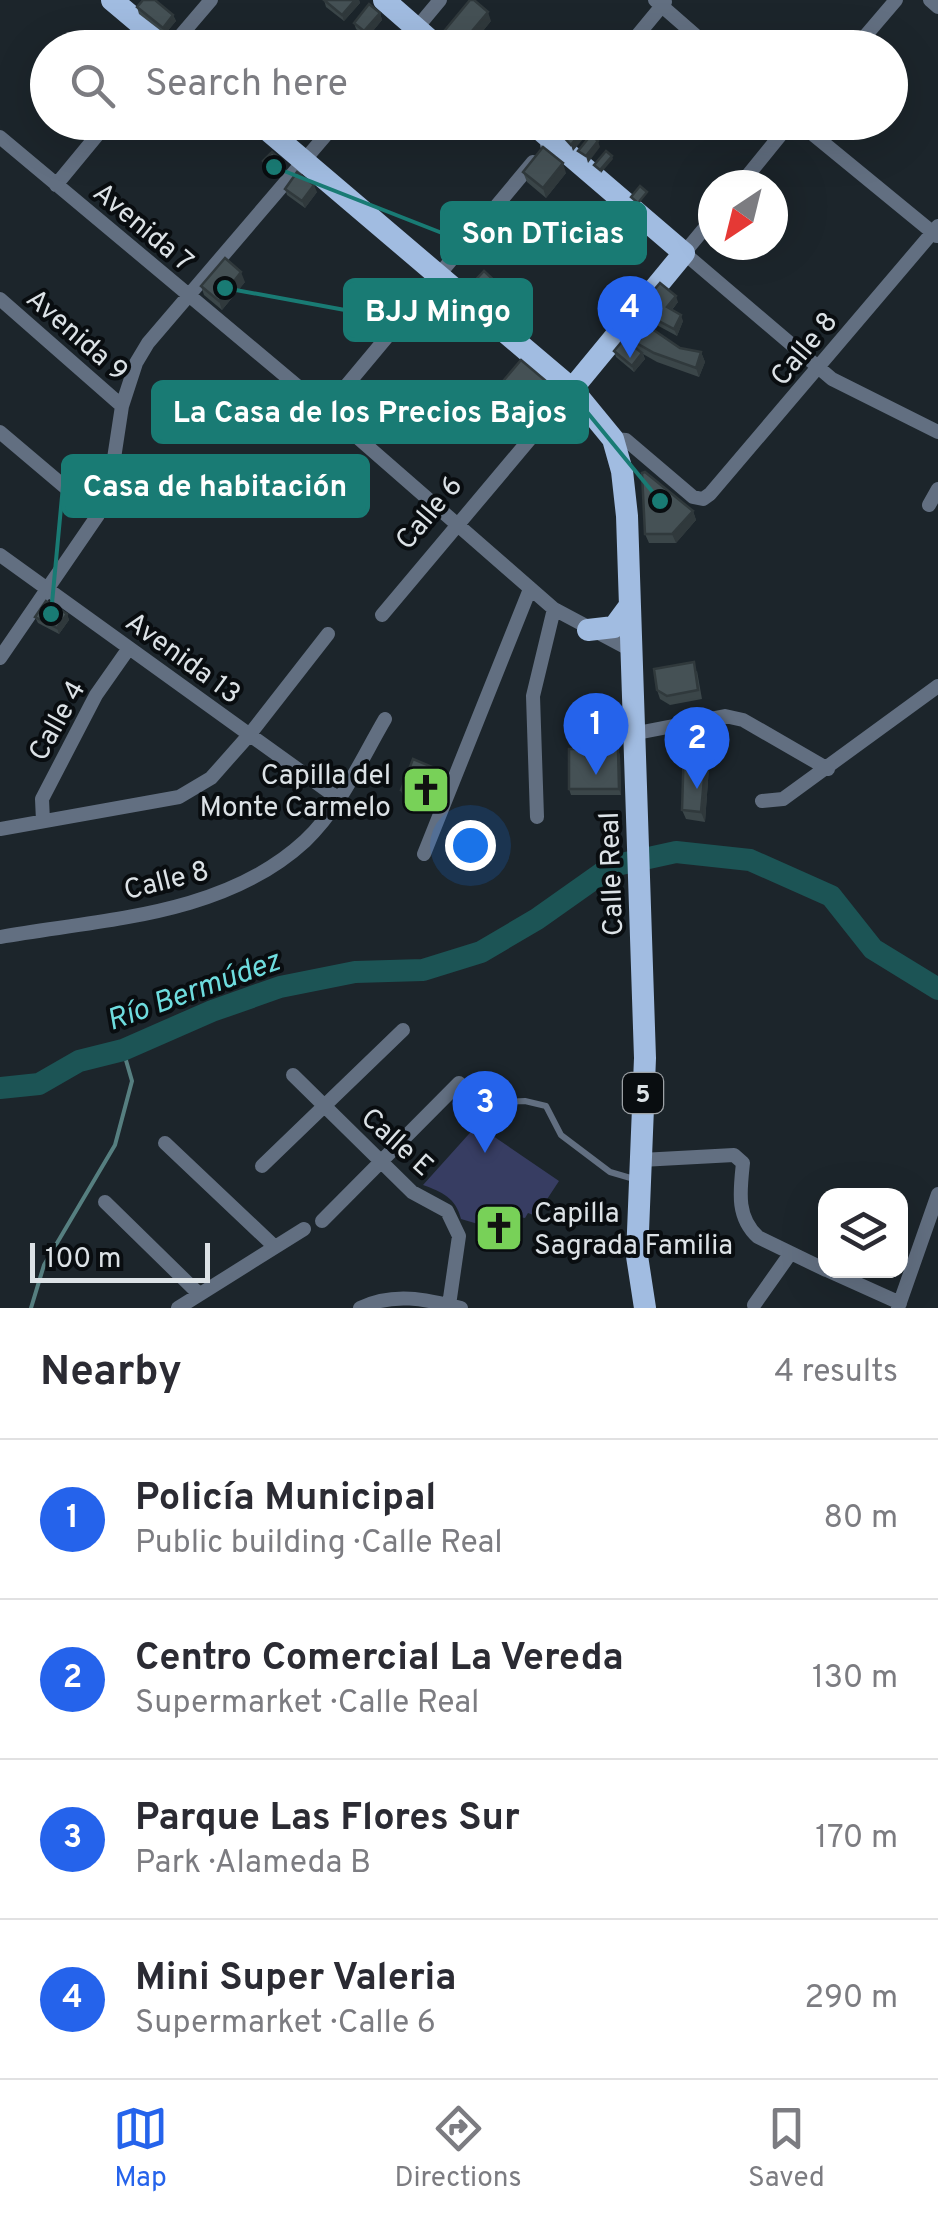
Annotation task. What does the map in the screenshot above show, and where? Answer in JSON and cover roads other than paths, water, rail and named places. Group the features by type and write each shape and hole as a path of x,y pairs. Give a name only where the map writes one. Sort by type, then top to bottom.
{"main road":[{"path":"112,0 148,30"},
{"path":"384,0 418,30"},
{"name":"5","path":"279,140 572,389 613,439"},
{"path":"568,140 684,253"},
{"name":"Calle 6","path":"572,389 684,253"},
{"name":"Calle Real","path":"613,439 622,471 627,516 636,733 645,1058 637,1256 645,1308"},
{"path":"588,630 614,627 628,608"}],"street":[{"path":"185,30 211,0"},
{"path":"416,28 440,0"},
{"path":"870,30 896,0"},
{"path":"930,0 938,7"},
{"path":"640,30 661,2 691,30"},
{"name":"Avenida 7","path":"0,137 326,410 554,609 630,650"},
{"path":"56,184 93,140"},
{"path":"0,658 98,515 111,478 122,406 136,363 148,343 322,140"},
{"path":"326,410 551,140"},
{"path":"753,170 779,140"},
{"path":"817,140 936,232"},
{"name":"Calle 8","path":"613,439 626,440 693,497 703,500 936,232"},
{"name":"Calle 6","path":"684,253 698,236"},
{"path":"684,253 832,379 938,432"},
{"name":"Avenida 9","path":"0,299 122,406"},
{"name":"Calle 6","path":"382,615 572,389"},
{"path":"0,432 98,515"},
{"path":"929,505 938,488"},
{"name":"Avenida 13","path":"0,555 339,799"},
{"path":"424,854 530,589"},
{"path":"537,817 532,696 554,609"},
{"path":"0,829 180,797 211,778 328,634"},
{"name":"Calle 4","path":"42,821 42,799 96,696 129,648"},
{"path":"762,801 783,799 938,686"},
{"path":"636,733 725,716 744,720 828,769"},
{"name":"Calle 8","path":"0,936 195,904 261,875 306,840 339,799 385,719"},
{"path":"262,1166 403,1030"},
{"name":"Calle E","path":"293,1076 412,1192 448,1212 459,1236 455,1306"},
{"path":"322,1221 459,1082"},
{"path":"165,1144 275,1246"},
{"path":"640,1170 734,1155 740,1158 744,1219 758,1237 818,1266"},
{"path":"842,1278 899,1306 938,1194"},
{"path":"105,1202 198,1293"},
{"path":"178,1308 304,1229"},
{"path":"754,1305 790,1254"},
{"path":"360,1308 398,1296 455,1306"}],"lane":[{"path":"502,1102 525,1101 546,1106 563,1137 610,1172 640,1170"}],"waterway":[{"name":"Río Bermúdez","path":"0,1088 39,1084 79,1061 123,1050 212,1011 280,987 355,972 423,970 481,952 537,919 612,866 676,852 750,860 831,896 873,949 938,989"},
{"path":"31,1308 44,1265 115,1145 132,1081 123,1050"}],"place":[{"name":"Son DTicias","path":"274,167"},
{"name":"BJJ Mingo","path":"225,288"},
{"name":"Mini Super Valeria","path":"630,358"},
{"name":"La Casa de los Precios Bajos","path":"660,501"},
{"name":"Casa de habitación","path":"51,614"},
{"name":"Policía Municipal","path":"596,775"},
{"name":"Centro Comercial La Vereda","path":"697,789"},
{"name":"Capilla del Monte Carmelo","path":"426,790"},
{"name":"Parque Las Flores Sur","path":"485,1153"},
{"name":"Capilla Sagrada Familia","path":"499,1228"}]}
